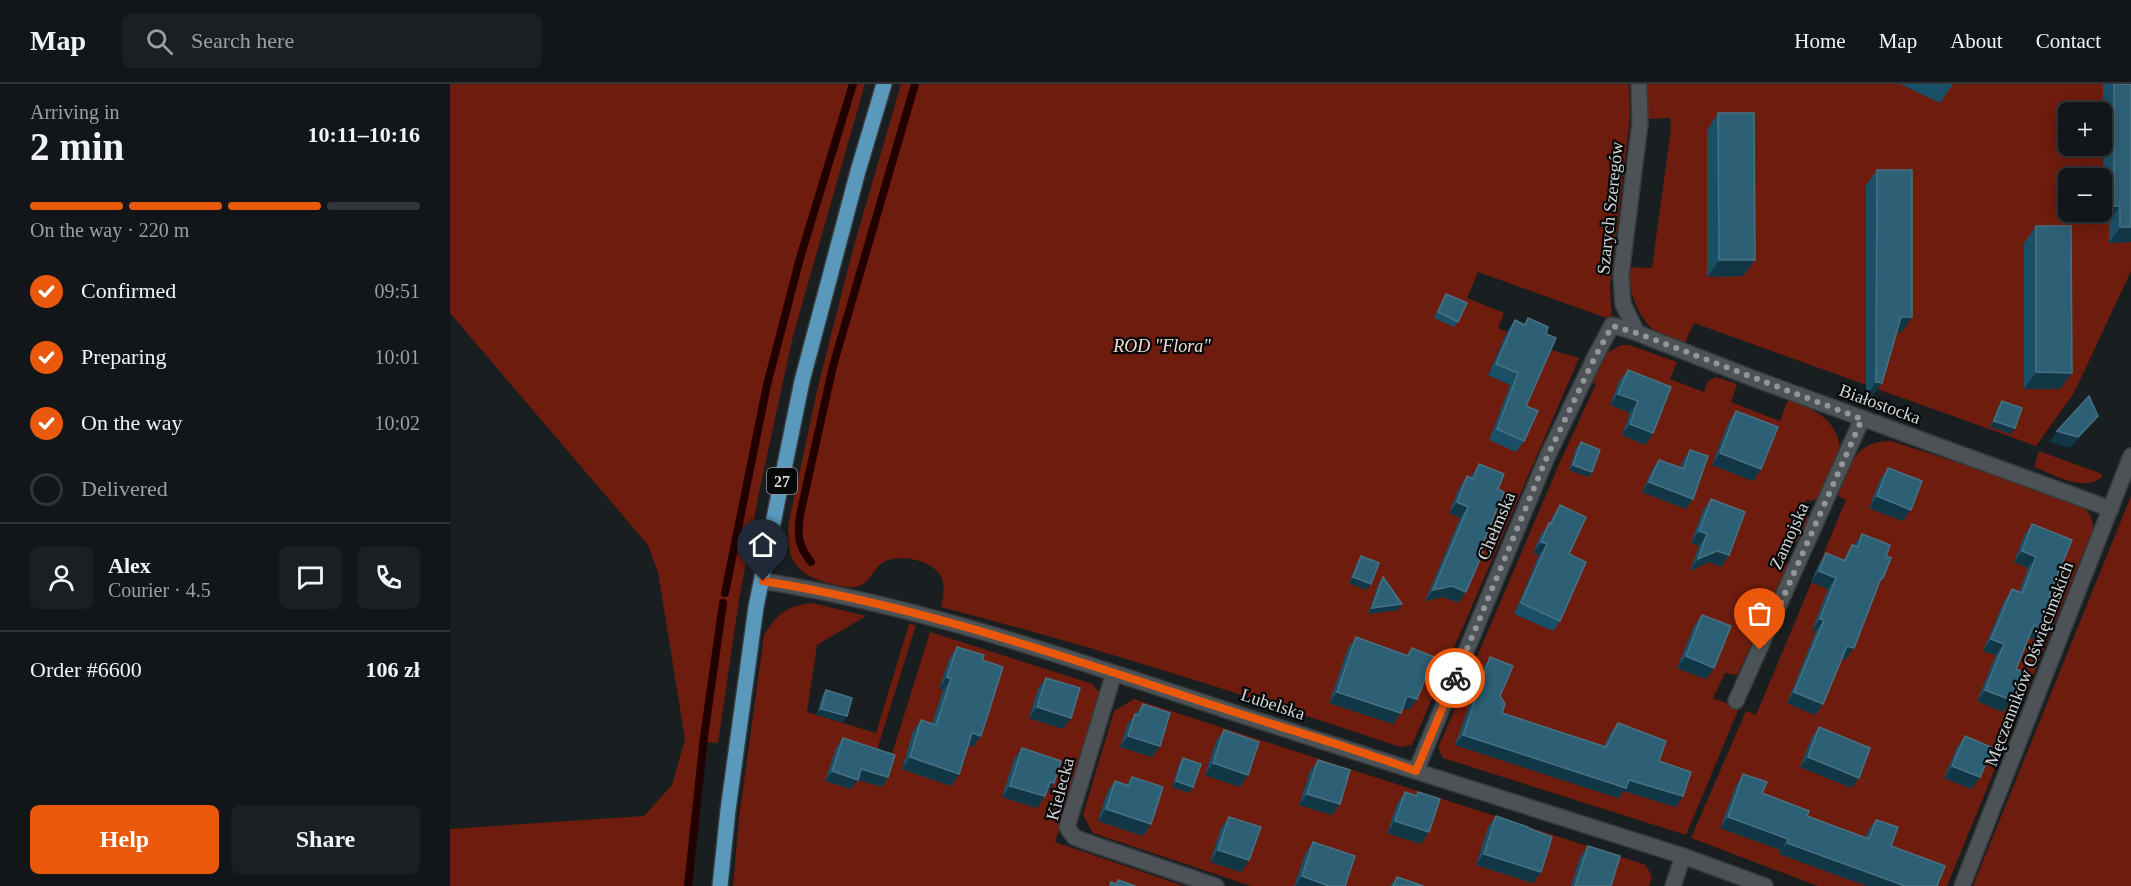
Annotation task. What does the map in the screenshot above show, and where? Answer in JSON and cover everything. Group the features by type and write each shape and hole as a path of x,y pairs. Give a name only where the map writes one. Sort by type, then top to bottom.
{"main road":[{"name":"27","path":"720,886 756,607 802,381 858,171 884,84"}],"street":[{"name":"Szarych Szeregów","path":"1637,333 1623,304 1621,275 1640,123 1639,84"},
{"name":"Chełmska","path":"1416,771 1547,457 1595,357 1612,326 1637,333"},
{"name":"Białostocka","path":"1637,333 1862,419 2111,509"},
{"name":"Zamojska","path":"1737,702 1862,419"},
{"name":"Męczenników Oświęcimskich","path":"1962,886 2131,456"},
{"name":"Lubelska","path":"763,581 926,615 1683,856 1765,886"},
{"name":"Kielecka","path":"1114,673 1067,827 1069,833 1084,842 1216,886"},
{"path":"1673,886 1683,856"}],"green space":[{"path":"450,84 865,84 793,336 758,497 739,600 718,743 703,742 684,886 450,886 450,829 644,816 672,785 685,739 658,572 648,545 450,313"},
{"name":"ROD \"Flora\"","path":"901,84 1629,84 1630,118 1610,286 1612,320 1478,272 1467,298 1504,313 1498,328 1507,332 1488,375 1528,393 1548,349 1579,358 1412,745 1400,747 1172,673 941,607 944,589 939,573 918,561 901,558 886,561 863,584 852,587 809,576 795,563 789,545 789,521 819,382 853,249"},
{"path":"1646,84 2131,84 2131,271 2074,393 2036,446 1694,323 1684,344 1650,327 1635,303 1627,267 1652,268 1671,128 1670,118 1647,119"},
{"path":"1621,345 1629,345 1677,362 1670,379 1704,392 1708,381 1716,377 1737,384 1731,402 1780,421 1788,400 1806,407 1828,421 1840,447 1817,499 1810,501 1807,499 1802,510 1809,517 1796,543 1792,545 1786,543 1780,556 1788,564 1737,675 1725,673 1713,698 1739,708 1686,835 1443,758 1438,748 1560,462 1596,384 1590,382 1605,354"},
{"path":"1891,441 1984,471 2084,508 2091,517 2093,529 1947,886 1818,886 1691,838 1746,711 1756,715 1846,500 1838,496 1850,466 1861,451 1868,446"},
{"path":"2039,451 2102,474 2102,477 2086,483 2077,483 2034,467"},
{"path":"2131,496 2131,886 1973,886 1983,861"},
{"path":"812,603 866,616 817,645 807,712 876,733 909,624 916,625 867,782 882,786 930,632 1093,684 1098,691 1102,692 1055,842 1184,886 733,886 739,818 764,635 783,612 795,606"},
{"path":"1134,699 1646,865 1652,877 1649,886 1251,886 1093,833 1083,815 1114,711"}],"building":[{"path":"2114,84 2131,84 2131,227 2120,227 2120,206 2114,206"},
{"path":"1718,113 1754,113 1755,260 1719,260"},
{"path":"1877,170 1912,170 1912,317 1901,317 1882,383 1876,382"},
{"path":"2036,226 2071,226 2072,373 2036,372"},
{"path":"1446,294 1467,303 1458,322 1438,312"},
{"path":"1528,318 1548,327 1546,334 1556,338 1526,406 1538,411 1524,441 1497,429 1518,373 1496,364 1515,320 1525,325"},
{"path":"1628,370 1671,387 1653,433 1630,424 1638,401 1618,394"},
{"path":"2089,396 2098,416 2078,437 2057,431"},
{"path":"2002,401 2022,408 2015,428 1994,421"},
{"path":"1736,411 1778,427 1761,469 1720,453"},
{"path":"1581,442 1600,450 1592,472 1573,465"},
{"path":"1690,450 1708,456 1693,499 1649,482 1659,460 1684,469"},
{"path":"1479,464 1504,474 1498,489 1504,492 1480,551 1483,552 1466,592 1452,586 1433,590 1468,507 1457,502 1467,476 1473,479"},
{"path":"1888,468 1922,481 1911,510 1877,496"},
{"path":"1711,499 1745,512 1729,555 1717,551 1698,559 1707,534 1699,531"},
{"path":"1560,505 1586,517 1569,554 1586,562 1560,621 1521,603 1547,544 1541,542"},
{"path":"2032,524 2072,540 2049,596 2053,598 2041,628 2034,625 2016,669 2023,672 2011,700 1985,690 2004,644 1991,639 2012,589 2022,593 2036,557 2022,551"},
{"path":"1862,534 1890,545 1886,556 1891,558 1854,648 1847,646 1823,704 1794,692 1824,620 1820,619 1836,578 1819,571 1826,553 1845,561 1852,545 1858,547"},
{"path":"1361,556 1379,563 1371,584 1353,577"},
{"path":"1383,577 1402,604 1372,608"},
{"path":"1702,615 1731,626 1714,668 1686,656"},
{"path":"1356,637 1408,656 1412,648 1434,657 1417,699 1407,696 1401,713 1337,692"},
{"path":"957,647 984,655 982,660 1003,667 981,736 972,733 959,774 910,757 921,720 936,725 951,679 947,677"},
{"path":"1490,657 1513,666 1500,696 1505,704 1502,713 1606,747 1618,723 1666,741 1659,761 1691,772 1683,796 1629,780 1626,788 1463,735"},
{"path":"1046,678 1080,688 1071,718 1037,707"},
{"path":"826,690 852,698 847,716 821,709"},
{"path":"1143,704 1170,713 1160,746 1128,736 1135,714 1139,715"},
{"path":"1819,727 1870,748 1859,778 1808,757"},
{"path":"1224,730 1259,742 1248,775 1213,763"},
{"path":"1965,736 1993,748 1980,777 1952,766"},
{"path":"843,738 895,755 888,777 861,769 858,780 832,771"},
{"path":"1022,748 1061,761 1054,783 1050,782 1045,796 1010,786"},
{"path":"1183,758 1201,764 1193,787 1176,781"},
{"path":"1318,760 1350,770 1340,804 1307,794"},
{"path":"1743,774 1767,782 1762,793 1809,811 1807,816 1869,839 1876,820 1898,827 1891,846 1945,866 1937,886 1905,886 1787,843 1788,839 1728,817"},
{"path":"1132,777 1163,787 1151,824 1106,809 1115,781 1129,786"},
{"path":"1405,792 1417,796 1418,792 1440,799 1429,832 1395,821"},
{"path":"1496,816 1552,837 1541,872 1484,854"},
{"path":"1229,817 1261,827 1249,860 1218,850"},
{"path":"1313,842 1355,856 1345,886 1329,886 1302,876"},
{"path":"1588,846 1620,856 1611,886 1575,886"},
{"path":"1397,877 1424,886 1393,886"},
{"path":"1118,880 1136,886 1110,886 1111,882 1117,884"}],"waterway":[{"path":"725,593 767,385 800,258 853,84"},
{"path":"811,562 799,540 800,515 833,366 915,84"},
{"path":"688,886 704,737 723,603"}],"way so far":[{"path":"1455,678 1547,457 1612,326 1637,333 1862,419 1760,650"}],"route":[{"path":"763,581 926,615 1416,771 1455,678"}]}
